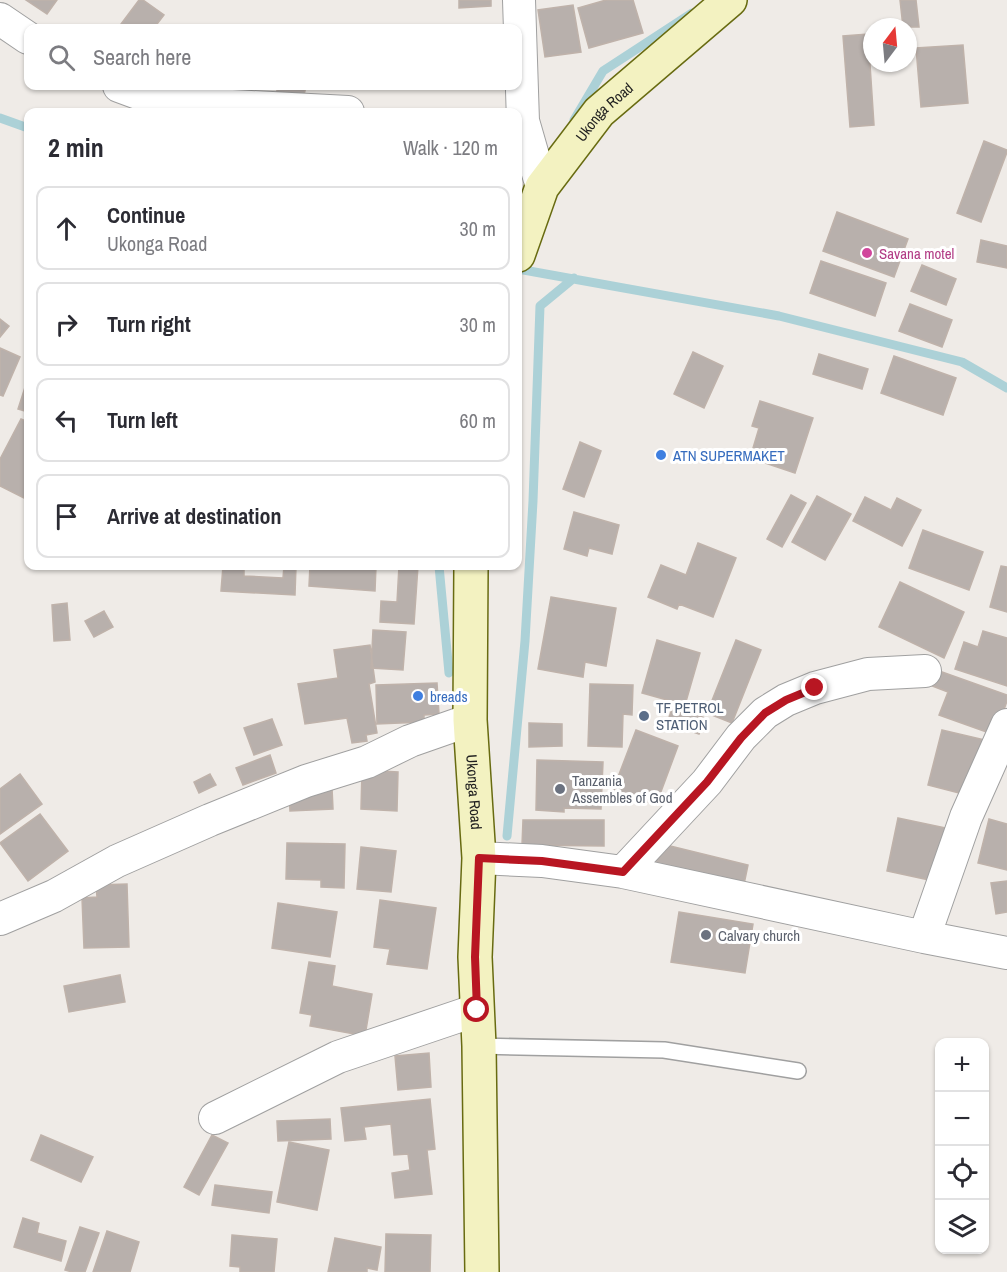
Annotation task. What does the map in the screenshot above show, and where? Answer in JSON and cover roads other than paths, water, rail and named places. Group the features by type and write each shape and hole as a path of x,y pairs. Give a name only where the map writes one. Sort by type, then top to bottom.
{"street":[{"path":"519,0 519,24"},
{"name":"Ukonga Road","path":"522,244 542,188 599,112 730,0"},
{"path":"0,19 24,35"},
{"path":"130,90 176,103 272,108"},
{"path":"520,90 520,108"},
{"path":"522,127 542,188"},
{"name":"Ukonga Road","path":"471,570 470,720 479,858 475,957 479,1046 482,1272"},
{"path":"623,872 707,782 741,738 765,713 786,700 815,688 868,674 925,671"},
{"path":"0,919 54,896 117,861 210,820 306,781 368,762 410,741 470,720"},
{"path":"924,937 966,816 1007,725"},
{"path":"479,858 542,861 623,872 1007,953"},
{"path":"215,1118 338,1057 477,1010"}],"lane":[{"path":"479,1046 664,1050 798,1071"}],"waterway":[{"path":"574,120 603,71 692,13"},
{"path":"0,118 24,127"},
{"path":"522,270 779,316 962,362 1007,388"},
{"path":"507,836 525,641 540,306 574,278"},
{"path":"439,570 449,673"}],"place":[{"name":"Savana motel","path":"867,253"},
{"name":"ATN SUPERMAKET","path":"661,455"},
{"name":"breads","path":"418,696"},
{"name":"TF PETROL STATION","path":"644,716"},
{"name":"Tanzania Assembles of God","path":"560,789"},
{"name":"Calvary church","path":"706,935"}]}
